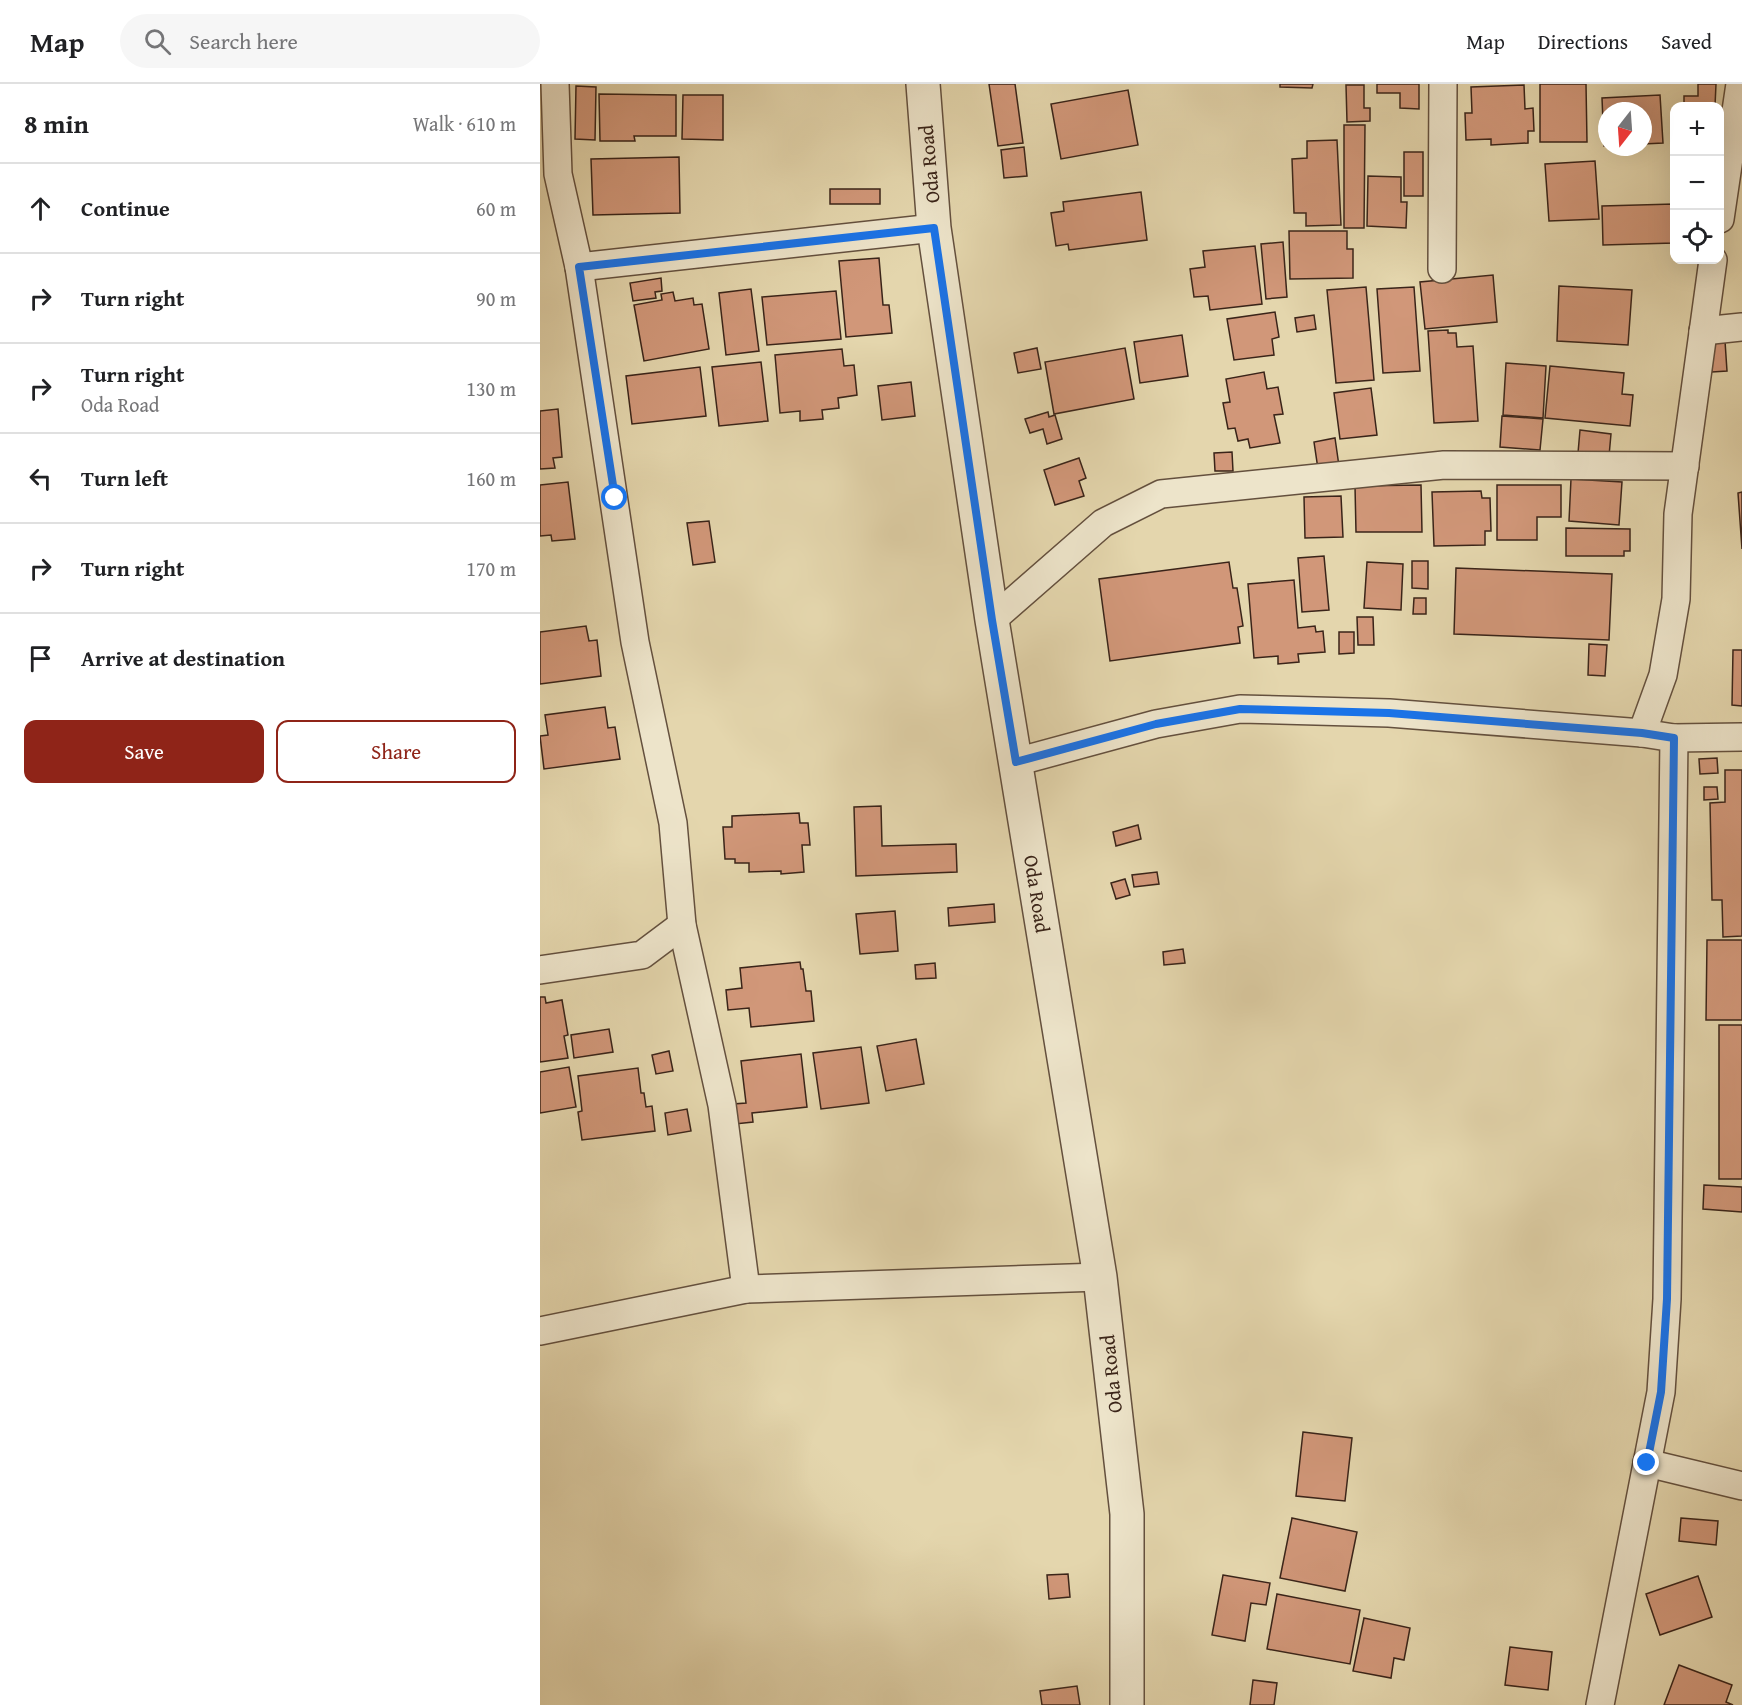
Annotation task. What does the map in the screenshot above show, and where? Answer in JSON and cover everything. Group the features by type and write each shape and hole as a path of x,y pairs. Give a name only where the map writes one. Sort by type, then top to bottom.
{"street":[{"path":"555,84 558,174 579,267 635,642 673,823 682,925 722,1105 746,1289"},
{"name":"Oda Road","path":"923,84 934,228 992,620 1100,1277 1127,1514 1127,1705"},
{"path":"1442,268 1443,84"},
{"path":"1720,210 1740,84"},
{"path":"579,267 934,228"},
{"path":"1642,733 1663,675 1676,599 1678,514 1712,264"},
{"path":"1703,331 1742,327"},
{"path":"992,620 1103,523 1161,494 1444,465 1685,466"},
{"path":"1016,762 1156,724 1240,709 1389,713 1642,733 1674,738 1742,737"},
{"path":"1600,1705 1661,1392 1667,1299 1674,738"},
{"path":"540,970 642,955 682,925"},
{"path":"540,1331 746,1289 1100,1277"},
{"path":"1647,1463 1742,1486"}],"building":[{"path":"989,84 1015,84 1023,143 998,146"},
{"path":"1280,84 1313,84 1312,88 1280,87"},
{"path":"1377,84 1419,84 1419,109 1400,108 1400,93 1377,93"},
{"path":"1540,84 1586,84 1587,142 1540,142"},
{"path":"1698,84 1716,84 1715,102 1684,102 1684,96 1698,96"},
{"path":"1346,85 1364,85 1364,108 1370,108 1370,121 1347,122"},
{"path":"1524,85 1525,109 1533,108 1534,131 1528,131 1528,143 1491,145 1491,139 1466,140 1465,113 1472,113 1471,87"},
{"path":"576,86 596,87 595,140 575,139"},
{"path":"1128,90 1138,145 1061,159 1051,104"},
{"path":"599,94 676,95 676,136 634,136 635,141 600,141"},
{"path":"683,95 723,95 723,140 682,139"},
{"path":"1660,95 1663,143 1652,144 1652,102 1602,102 1602,98"},
{"path":"1344,125 1365,125 1364,228 1344,228"},
{"path":"1337,140 1341,225 1306,226 1306,213 1294,213 1292,159 1307,158 1307,141"},
{"path":"1024,147 1027,176 1004,178 1001,150"},
{"path":"1404,152 1423,152 1423,196 1404,196"},
{"path":"679,157 680,213 593,215 591,159"},
{"path":"1595,161 1599,219 1549,221 1545,164"},
{"path":"1368,176 1401,177 1401,202 1407,202 1406,228 1367,226"},
{"path":"830,189 880,189 880,204 830,204"},
{"path":"1141,192 1147,240 1069,250 1068,244 1056,246 1051,213 1064,211 1063,202"},
{"path":"1670,204 1670,243 1603,245 1602,206"},
{"path":"1289,231 1347,231 1347,249 1353,249 1353,278 1290,279"},
{"path":"1283,242 1287,297 1266,299 1261,244"},
{"path":"1255,246 1262,304 1210,310 1208,296 1194,297 1190,269 1205,267 1203,251"},
{"path":"879,258 883,305 889,305 892,333 846,337 839,261"},
{"path":"1493,275 1497,322 1425,329 1420,282"},
{"path":"661,278 662,291 655,292 656,298 633,301 630,283"},
{"path":"1559,286 1632,290 1628,345 1557,341"},
{"path":"1366,287 1374,380 1336,383 1327,290"},
{"path":"1414,287 1420,371 1383,373 1377,289"},
{"path":"751,289 759,351 726,355 719,293"},
{"path":"836,291 841,339 767,345 762,297"},
{"path":"673,292 675,301 693,298 694,305 702,304 709,349 644,361 634,305 662,300 661,294"},
{"path":"1275,312 1279,337 1272,339 1274,355 1234,360 1227,319"},
{"path":"1314,315 1316,329 1297,332 1295,318"},
{"path":"1448,330 1448,333 1456,333 1457,347 1473,346 1478,421 1434,423 1428,331"},
{"path":"1182,335 1188,376 1140,383 1134,342"},
{"path":"1725,341 1727,371 1712,372 1710,342"},
{"path":"1037,348 1041,369 1018,373 1014,353"},
{"path":"1125,348 1134,399 1054,414 1045,362"},
{"path":"842,349 844,366 854,365 857,395 838,398 839,408 822,410 823,419 800,421 800,411 780,413 775,355"},
{"path":"761,362 768,421 719,426 712,367"},
{"path":"1506,363 1546,366 1543,418 1503,415"},
{"path":"1550,366 1624,373 1622,394 1633,395 1630,426 1545,418"},
{"path":"700,367 706,416 632,424 626,376"},
{"path":"1264,372 1267,389 1278,387 1283,414 1274,415 1280,443 1250,448 1248,439 1238,441 1235,428 1228,429 1223,403 1230,402 1226,379"},
{"path":"911,382 915,416 882,420 878,386"},
{"path":"1371,388 1377,435 1340,439 1334,393"},
{"path":"558,409 562,457 553,458 555,468 540,469 540,411"},
{"path":"1048,412 1049,417 1055,415 1062,439 1047,444 1043,429 1030,433 1025,419"},
{"path":"1502,416 1543,419 1540,450 1500,447"},
{"path":"1580,430 1611,434 1609,456 1578,453"},
{"path":"1335,438 1339,466 1318,469 1314,442"},
{"path":"1232,452 1233,471 1215,471 1214,453"},
{"path":"1079,458 1086,478 1079,481 1084,496 1055,505 1044,470"},
{"path":"1571,479 1622,482 1619,525 1569,521"},
{"path":"568,482 575,539 552,541 551,535 540,536 540,485"},
{"path":"1421,485 1422,532 1356,532 1355,486"},
{"path":"1497,485 1561,485 1561,517 1537,517 1537,540 1497,540"},
{"path":"1481,491 1482,498 1490,498 1491,531 1485,531 1485,545 1434,546 1432,492"},
{"path":"1742,492 1742,549 1738,493"},
{"path":"1341,496 1343,537 1305,538 1304,497"},
{"path":"709,521 715,562 693,565 687,523"},
{"path":"1566,528 1630,529 1630,551 1624,551 1624,556 1566,556"},
{"path":"1324,556 1329,610 1302,612 1298,558"},
{"path":"1412,561 1428,561 1428,589 1412,588"},
{"path":"1229,562 1233,588 1237,588 1243,626 1238,627 1240,643 1110,661 1099,579"},
{"path":"1367,562 1403,564 1401,610 1364,608"},
{"path":"1456,568 1612,574 1609,640 1454,634"},
{"path":"1294,580 1298,628 1315,626 1316,632 1323,631 1325,652 1298,654 1299,662 1278,664 1278,656 1254,658 1248,584"},
{"path":"1414,598 1426,598 1426,614 1413,614"},
{"path":"1357,617 1373,617 1374,645 1358,645"},
{"path":"586,626 589,641 597,640 601,676 540,684 540,632"},
{"path":"1339,632 1354,632 1354,653 1339,654"},
{"path":"1589,644 1607,645 1605,676 1588,675"},
{"path":"1733,650 1742,650 1742,706 1732,705"},
{"path":"605,707 608,728 615,727 620,759 544,769 540,736 548,735 545,715"},
{"path":"1717,758 1718,773 1700,774 1699,759"},
{"path":"1725,770 1742,770 1742,936 1723,937 1722,900 1712,900 1710,803 1725,802"},
{"path":"1704,787 1717,787 1718,799 1704,800"},
{"path":"881,806 882,846 956,844 957,872 856,876 854,807"},
{"path":"799,813 800,823 808,823 810,845 802,845 804,872 781,874 781,871 749,872 749,863 735,863 735,859 725,859 723,827 732,827 732,816"},
{"path":"1138,825 1141,839 1116,846 1113,832"},
{"path":"1157,872 1159,884 1134,887 1132,875"},
{"path":"1125,879 1130,895 1116,899 1111,883"},
{"path":"994,904 995,922 949,926 948,908"},
{"path":"895,911 898,951 860,954 856,914"},
{"path":"1707,940 1742,940 1742,1020 1706,1020"},
{"path":"1183,949 1185,963 1164,965 1163,952"},
{"path":"800,962 806,991 811,991 814,1021 751,1027 749,1008 728,1010 726,990 742,988 740,968"},
{"path":"935,963 936,978 916,979 915,965"},
{"path":"540,997 545,997 546,1003 562,1000 568,1035 564,1036 568,1058 540,1062"},
{"path":"1719,1025 1742,1025 1742,1179 1719,1179"},
{"path":"609,1029 613,1052 574,1058 571,1035"},
{"path":"916,1039 924,1084 886,1091 877,1046"},
{"path":"861,1047 869,1103 821,1109 813,1053"},
{"path":"669,1051 673,1071 656,1074 652,1055"},
{"path":"801,1054 807,1107 752,1113 753,1122 735,1124 733,1104 746,1103 741,1061"},
{"path":"569,1067 576,1107 540,1113 540,1072"},
{"path":"638,1068 641,1093 644,1093 646,1107 652,1106 655,1131 582,1140 578,1112 582,1111 578,1076"},
{"path":"687,1109 691,1131 668,1135 665,1113"},
{"path":"1704,1185 1742,1187 1742,1212 1703,1209"},
{"path":"1303,1432 1352,1438 1345,1501 1296,1496"},
{"path":"1292,1518 1357,1532 1345,1591 1280,1578"},
{"path":"1681,1518 1718,1521 1716,1545 1679,1541"},
{"path":"1068,1574 1070,1597 1049,1599 1047,1575"},
{"path":"1223,1575 1270,1583 1266,1605 1251,1603 1245,1641 1212,1635"},
{"path":"1698,1576 1712,1617 1660,1635 1646,1594"},
{"path":"1277,1594 1360,1610 1350,1664 1267,1649"},
{"path":"1364,1618 1410,1628 1404,1660 1394,1658 1391,1678 1353,1671"},
{"path":"1510,1647 1552,1652 1548,1690 1505,1685"},
{"path":"1679,1665 1732,1685 1726,1702 1733,1705 1664,1705"},
{"path":"1253,1680 1277,1683 1274,1705 1250,1705"},
{"path":"1077,1686 1080,1705 1042,1705 1040,1691"}],"route":[{"path":"615,498 579,267 934,228 992,620 1016,762 1156,724 1240,709 1389,713 1642,733 1674,738 1667,1299 1661,1392 1647,1463"}]}
